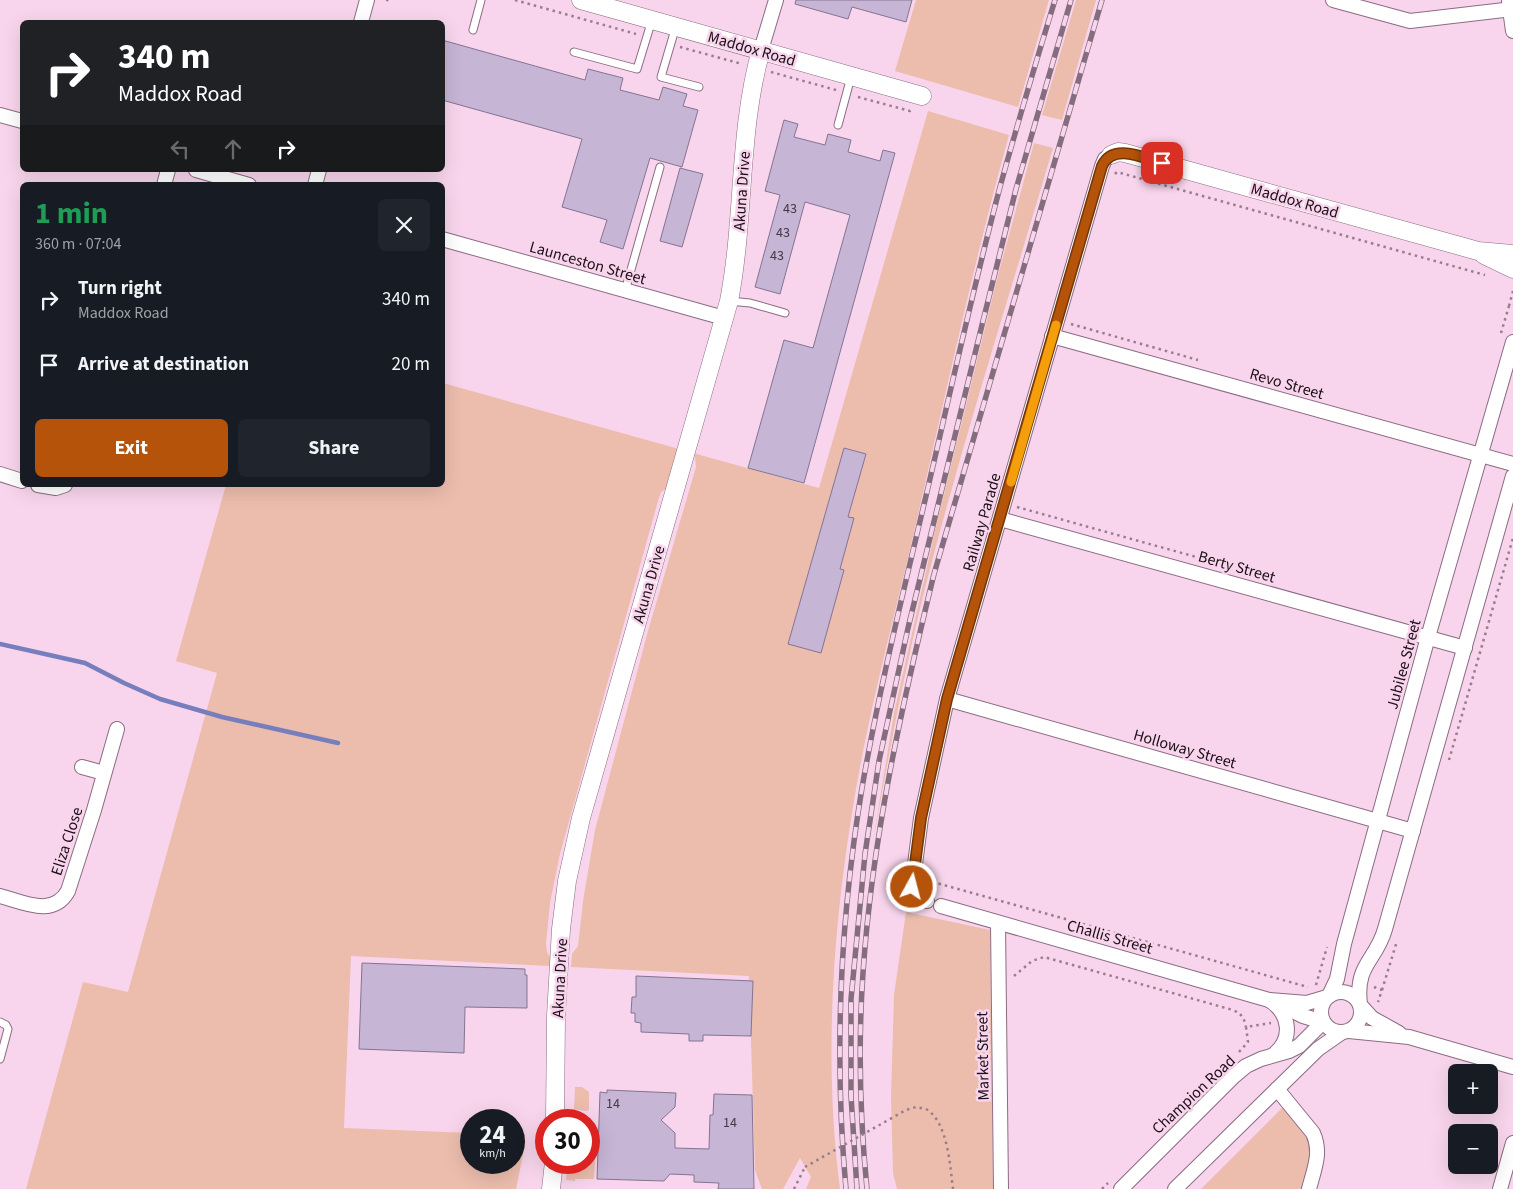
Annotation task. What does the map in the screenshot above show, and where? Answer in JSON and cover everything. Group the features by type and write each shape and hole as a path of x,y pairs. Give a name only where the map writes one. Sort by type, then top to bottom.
{"street":[{"path":"362,20 367,0"},
{"name":"Maddox Road","path":"581,0 922,96"},
{"path":"761,50 776,0"},
{"path":"1333,0 1410,21 1511,6 1513,31"},
{"name":"Akuna Drive","path":"555,1109 556,1016 561,928 567,881 583,808 728,301 739,233 743,154 749,102 761,50"},
{"path":"0,115 20,120"},
{"name":"Maddox Road","path":"1112,155 1118,152 1125,153 1478,251 1513,254"},
{"name":"Railway Parade","path":"927,901 919,896 912,887 921,818 947,699 1006,520 1059,338 1102,166 1106,159 1112,155"},
{"path":"203,172 238,182"},
{"name":"Launceston Street","path":"445,241 724,318"},
{"name":"Maddox Road","path":"1478,251 1513,269"},
{"name":"Revo Street","path":"1059,338 1513,464"},
{"name":"Jubilee Street","path":"1328,997 1337,979 1344,944 1428,638 1513,342"},
{"path":"0,474 20,480"},
{"path":"1174,1189 1318,1049 1356,1027 1360,1021 1362,1013 1360,982 1364,967 1384,934 1513,476"},
{"name":"Berty Street","path":"1006,520 1465,648"},
{"name":"Holloway Street","path":"947,699 1413,831"},
{"name":"Eliza Close","path":"0,896 44,907 56,903 64,896 75,869 117,729"},
{"path":"82,767 104,773"},
{"name":"Challis Street","path":"941,906 1269,1000 1303,1016 1323,1022"},
{"name":"Market Street","path":"998,923 1001,1189"},
{"path":"1408,1038 1372,1018 1354,996 1345,992 1338,992 1328,997 1321,1009 1323,1022 1331,1030 1408,1038 1513,1067"},
{"name":"Challis Street","path":"1269,1000 1306,1002 1328,997"},
{"path":"1269,1000 1283,1014 1287,1033 1283,1045 1272,1056"},
{"name":"Champion Road","path":"1121,1189 1223,1086 1246,1066 1290,1051 1299,1046 1323,1022"},
{"path":"1277,1089 1313,1133 1317,1141 1319,1151 1309,1189"},
{"path":"1500,1189 1513,1143"},
{"path":"551,1189 553,1174"}],"lane":[{"path":"473,30 481,0"},
{"path":"574,52 638,69 652,20"},
{"path":"676,26 661,77 699,87"},
{"path":"838,125 852,76"},
{"path":"625,291 660,166"},
{"path":"728,301 750,303 785,313"},
{"path":"0,1022 6,1025 8,1029 0,1059"}],"path":[{"path":"386,0 392,0"},
{"path":"1114,174 1117,172 1485,275"},
{"path":"1501,334 1511,306 1513,291"},
{"path":"1059,338 1070,324"},
{"path":"1006,520 1016,506"},
{"path":"927,901 924,886 925,880 1315,989 1329,942"},
{"path":"1012,979 1032,961 1044,957 1233,1010 1243,1018 1246,1027"},
{"path":"1360,982 1382,990 1372,1018"},
{"path":"794,1189 805,1167 906,1110 916,1108 926,1108 936,1118 942,1131 950,1161 953,1189"}],"shaded area":[{"path":"916,0 1049,0 1018,107 895,71"},
{"path":"1076,0 1096,0 1062,120 1042,115"},
{"path":"928,111 1009,135 971,282 881,670 865,741 852,813 839,906 832,1001 832,1095 840,1189 806,1189 811,1177 800,1158 783,1189 762,1189 755,1170 749,976 571,967 572,954 578,946 583,901 595,830 648,631 696,467 693,453 819,488"},
{"path":"1034,143 1053,148 974,410 921,603 891,742 872,847 894,713 935,531 997,279"},
{"path":"445,384 679,449 668,488 661,492 658,501 560,854 550,903 546,944 547,952 551,958 550,966 351,956 344,1128 460,1133 460,1174 519,1174 516,1189 26,1189 83,982 128,992 217,673 176,661 225,487 445,487"},
{"path":"906,912 990,930 993,1189 897,1189 893,1173 891,1096 894,995"},
{"path":"575,1087 582,1087 589,1092 589,1109 574,1109"},
{"path":"1283,1107 1314,1143 1305,1189 1201,1189"},
{"path":"567,1174 594,1174 594,1179 566,1180"}],"building":[{"path":"796,0 912,0 906,22 852,7 848,19 795,4"},
{"path":"445,41 585,80 588,69 623,78 620,90 659,100 663,87 687,94 683,106 698,110 682,167 650,158 623,249 600,242 607,220 562,207 582,139 445,101"},
{"path":"784,120 798,124 794,137 825,145 828,134 851,140 848,152 880,161 883,150 895,153 804,483 748,468 784,340 813,348 850,215 805,202 780,294 755,287 780,195 765,191"},
{"path":"680,168 703,174 682,247 660,241"},
{"path":"844,448 866,454 848,517 854,518 840,569 844,570 821,653 788,644"},
{"path":"362,963 525,969 525,975 527,975 527,1008 465,1007 464,1053 359,1049"},
{"path":"636,976 753,981 751,1036 703,1035 703,1041 689,1041 689,1034 641,1032 641,1023 635,1022 635,1013 631,1013 632,997 636,997"},
{"path":"607,1090 676,1093 675,1107 661,1120 675,1133 675,1148 709,1149 710,1115 713,1115 714,1094 752,1095 754,1189 718,1189 719,1183 694,1182 694,1175 670,1174 664,1181 597,1179 597,1174 600,1174 600,1092 607,1093"}],"waterway":[{"path":"0,644 85,663 160,699 222,717 338,743"}],"railway":[{"path":"846,1189 840,1089 841,988 849,888 862,788 892,642 980,264 1006,164 1055,0"},
{"path":"857,1189 851,1096 851,999 865,854 879,761 908,628 1016,189 1071,0"},
{"path":"867,1189 860,1081 861,1000 873,872 890,772 934,574 1102,0"}],"slow traffic":[{"path":"1011,482 1056,325"}],"route":[{"path":"912,887 921,818 947,699 1102,166 1108,157 1120,152 1162,163"}]}
